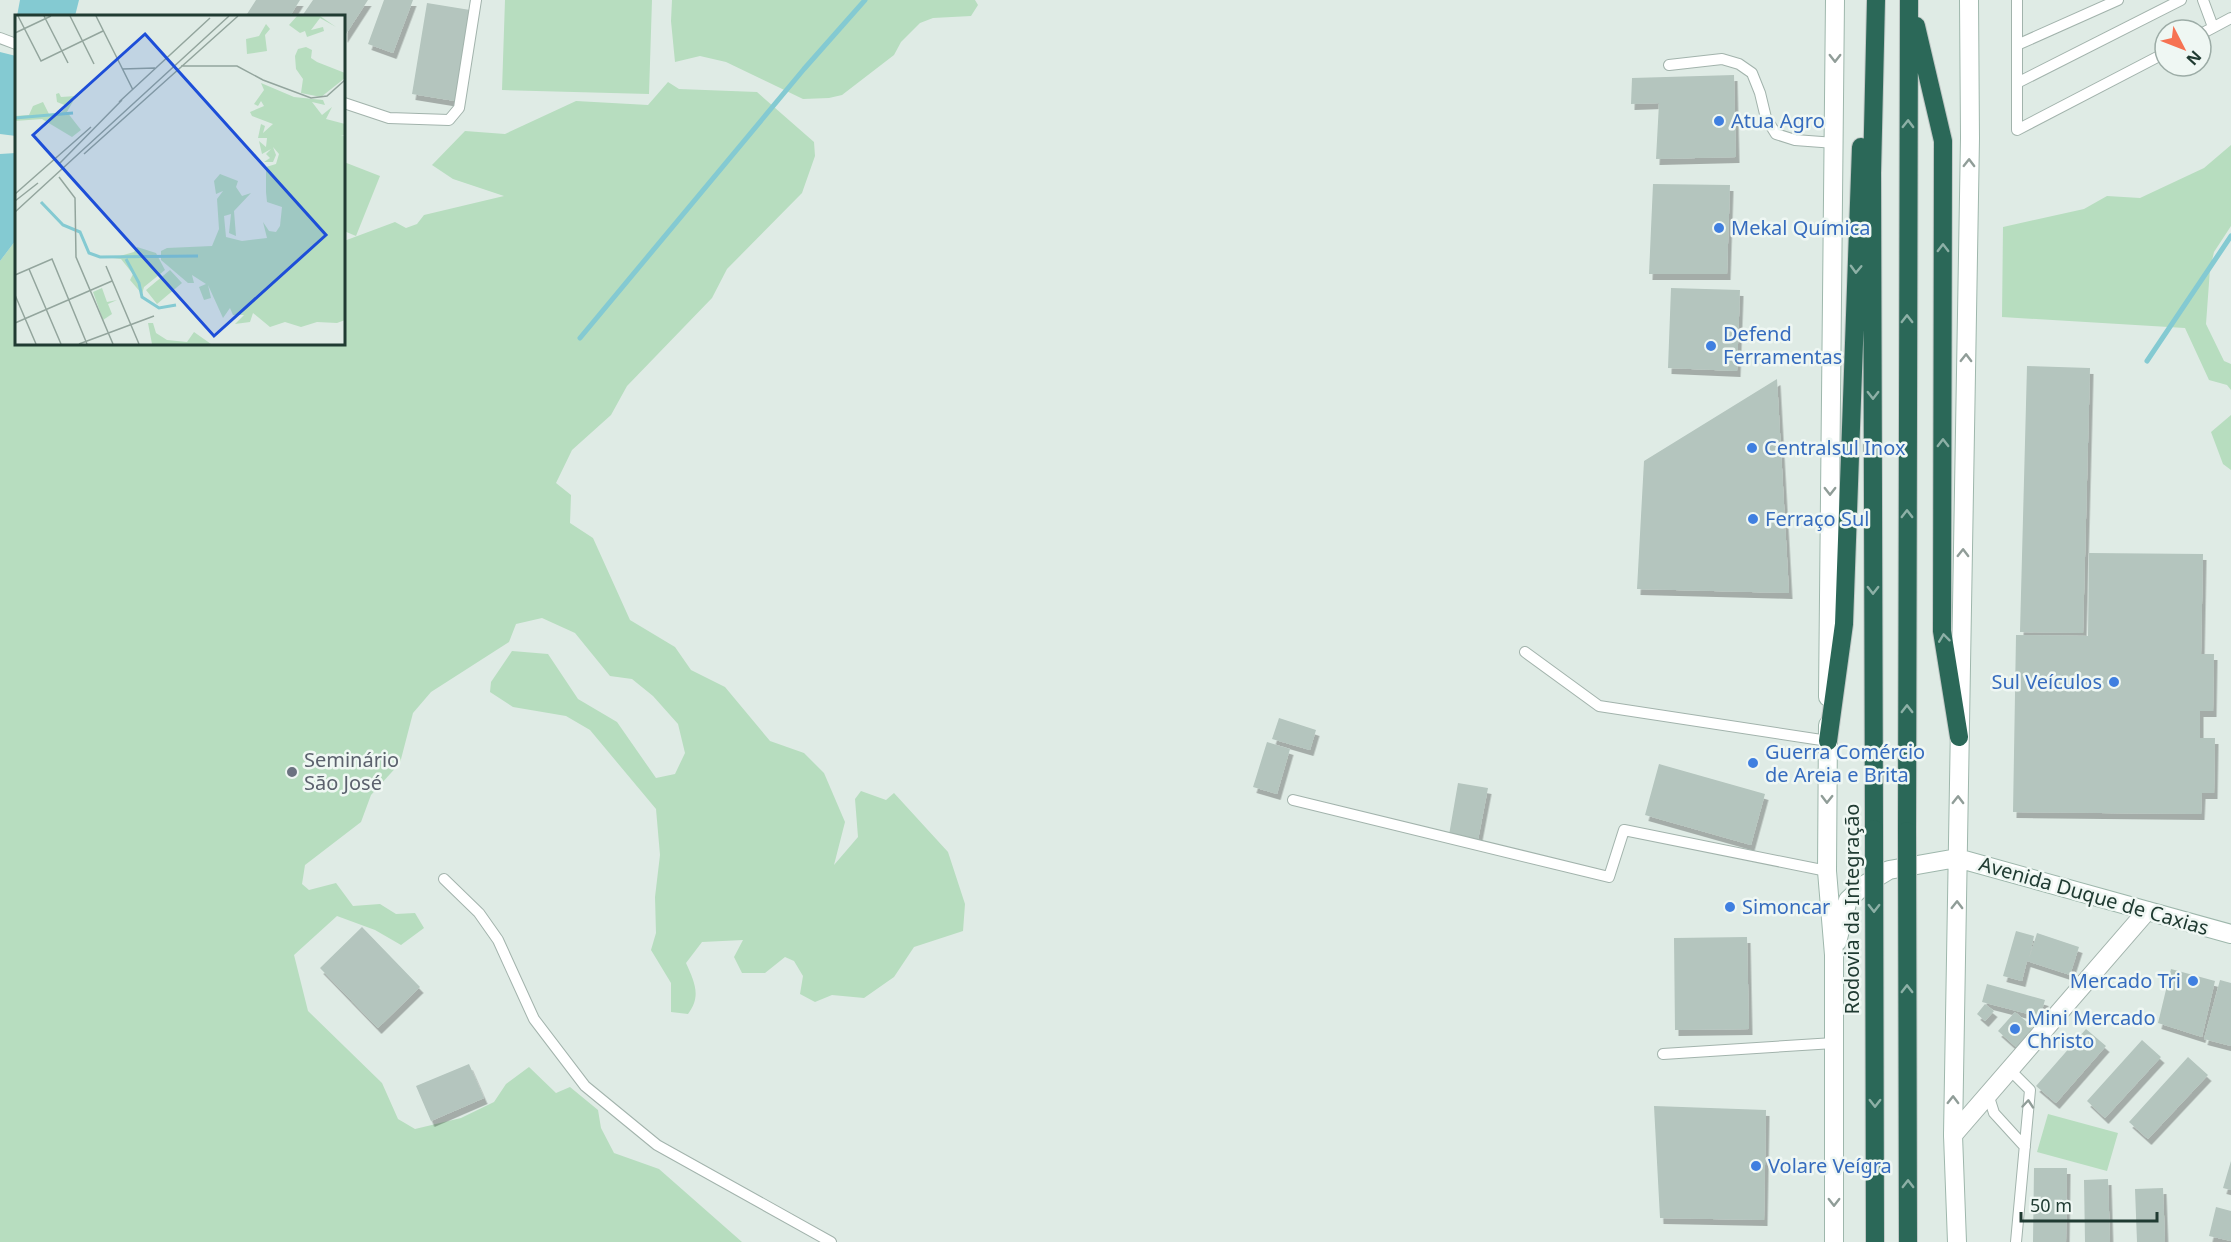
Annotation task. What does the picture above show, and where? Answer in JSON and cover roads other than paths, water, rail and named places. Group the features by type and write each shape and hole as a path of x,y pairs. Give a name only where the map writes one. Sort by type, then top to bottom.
{"highway":[{"path":"1910,0 1943,141 1942,631 1959,737"},
{"path":"1908,1242 1910,0"},
{"path":"1828,741 1844,624 1864,42 1876,1"},
{"name":"Rodovia da Integração","path":"1875,1242 1872,173 1876,1"}],"main road":[{"path":"1834,1242 1833,955 1827,871 1835,0"},
{"path":"1957,1242 1953,1136 1970,138 1968,0"},
{"path":"1833,955 1848,900 1864,885 1889,870 1957,858"},
{"name":"Avenida Duque de Caxias","path":"1957,858 2231,934"},
{"path":"1953,1136 2147,911"}],"lane":[{"path":"345,103 389,118 449,120 459,108 476,0"},
{"path":"2017,0 2017,130 2153,58"},
{"path":"2017,45 2118,0"},
{"path":"2017,83 2181,0"},
{"path":"2203,0 2210,18"},
{"path":"2213,27 2231,18"},
{"path":"0,38 15,44"},
{"path":"1669,65 1722,59 1739,64 1752,73 1766,118 1776,134 1795,140 1835,143"},
{"path":"1525,652 1599,706 1828,741"},
{"path":"1293,801 1609,877 1624,830 1827,871"},
{"path":"444,879 479,913 498,940 534,1019 585,1086 657,1145 831,1242"},
{"path":"1663,1054 1834,1043"},
{"path":"2010,1070 2030,1090 2016,1242"},
{"path":"1988,1094 1994,1113 2025,1146"}],"water":[{"path":"20,0 79,0 75,15 17,15"},
{"path":"0,52 15,56 15,136 0,134"},
{"path":"15,153 15,241 0,261 0,154"}],"waterway":[{"path":"580,338 804,69 865,0"},
{"path":"2147,361 2231,236"}],"place":[{"name":"Atua Agro","path":"1719,121"},
{"name":"Mekal Química","path":"1719,228"},
{"name":"Defend Ferramentas","path":"1711,346"},
{"name":"Centralsul Inox","path":"1752,448"},
{"name":"Ferraço Sul","path":"1753,519"},
{"name":"Sul Veículos","path":"2114,682"},
{"name":"Guerra Comércio de Areia e Brita","path":"1753,763"},
{"name":"Seminário São José","path":"292,772"},
{"name":"Simoncar","path":"1730,907"},
{"name":"Mercado Tri","path":"2193,981"},
{"name":"Mini Mercado Christo","path":"2015,1029"},
{"name":"Volare Veígra","path":"1756,1166"}]}
